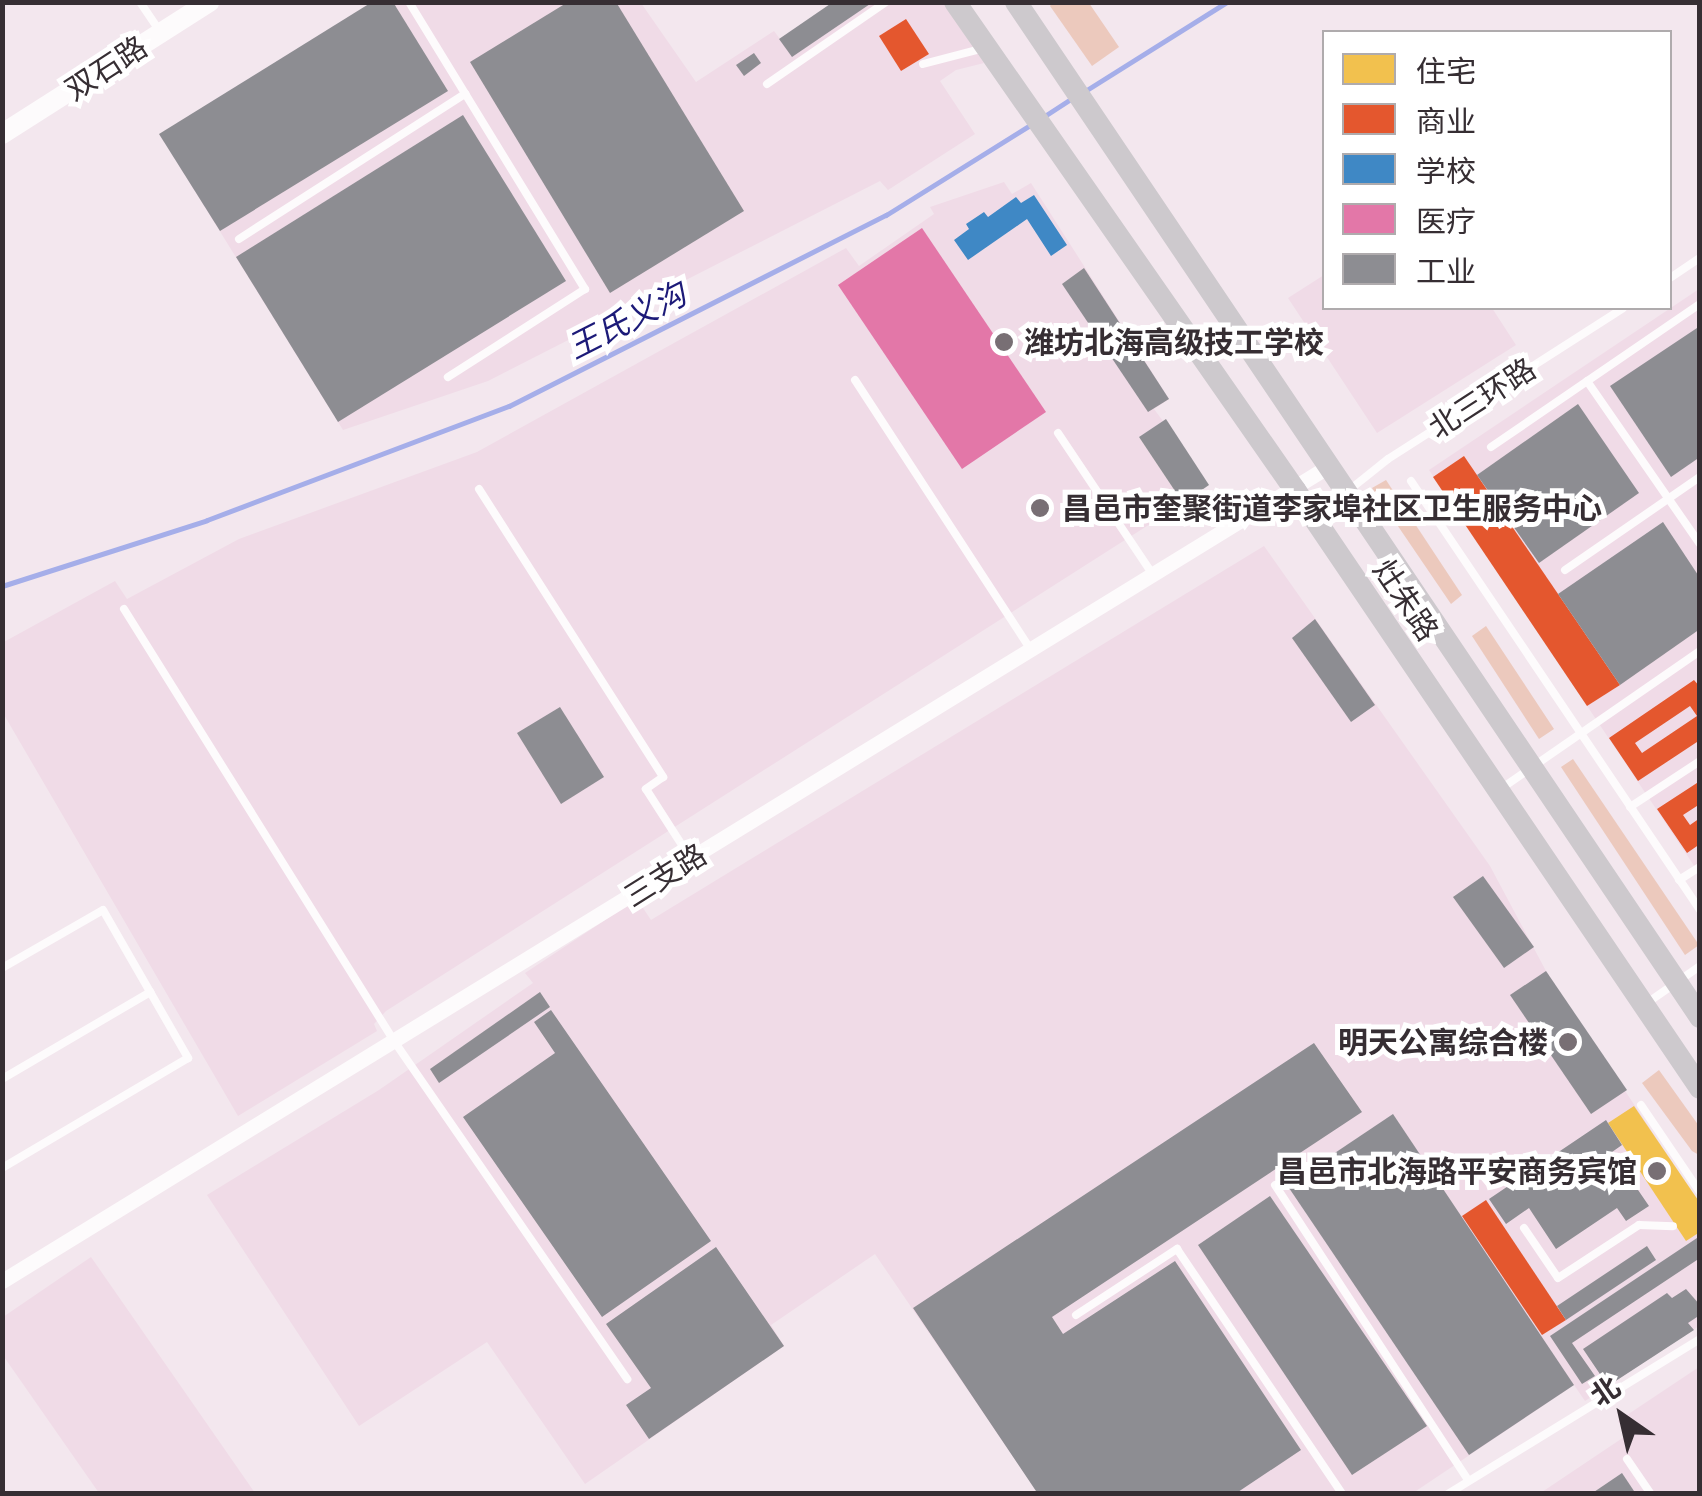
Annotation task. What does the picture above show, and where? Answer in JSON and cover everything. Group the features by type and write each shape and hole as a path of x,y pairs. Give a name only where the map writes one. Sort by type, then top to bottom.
{"main road":[{"name":"灶朱路","path":"955,2 1295,490 1700,1088"},
{"name":"灶朱路","path":"1016,2 1700,1017"}],"street":[{"name":"双石路","path":"2,134 209,2"},
{"name":"三支路","path":"2,1281 1327,467"}],"lane":[{"path":"140,2 161,33"},
{"path":"410,2 585,289 448,377"},
{"path":"767,84 886,2"},
{"path":"923,64 985,48"},
{"path":"239,239 466,94"},
{"path":"1672,277 1700,258"},
{"path":"1492,446 1700,304"},
{"name":"北三环路","path":"1345,494 1388,459 1620,310"},
{"path":"855,380 1031,650"},
{"path":"1587,381 1700,544"},
{"path":"1058,433 1153,575"},
{"path":"1565,570 1700,478"},
{"path":"1411,481 1700,910"},
{"path":"479,489 663,777 646,789 691,859"},
{"path":"124,609 394,1041 628,1380"},
{"path":"1498,791 1699,652"},
{"path":"1630,806 1700,761"},
{"path":"1679,880 1700,867"},
{"path":"2,968 103,910 188,1058 2,1168"},
{"path":"1644,1005 1700,966"},
{"path":"2,1079 150,992"},
{"path":"1641,1105 1700,1192"},
{"path":"1690,1178 1700,1172"},
{"path":"1275,1185 1468,1480"},
{"path":"1524,1228 1558,1278 1638,1225 1673,1226"},
{"path":"1076,1315 1177,1249 1342,1494"},
{"path":"1448,1494 1700,1339"},
{"path":"1628,1459 1651,1494"}],"shaded area":[{"path":"372,3 641,3 696,82 774,31 780,39 833,3 943,3 984,63 956,70 940,81 975,134 888,190 880,181 488,381 343,430 172,154"},
{"path":"1089,3 1119,47 1092,66 1050,6"},
{"path":"1004,182 1012,194 1031,183 1169,399 1154,409 1163,421 1139,437 1183,503 386,1011 374,1024 377,1031 238,1116 3,713 2,643 115,581 127,599 239,539 477,452 846,248 859,266 934,214 930,207"},
{"path":"1322,276 1322,310 1493,310 1516,345 1377,433 1288,298"},
{"path":"1699,289 1699,873 1429,470"},
{"path":"1386,480 1462,595 1451,604 1372,488"},
{"path":"1264,546 1490,866 1546,971 1699,1203 1699,1326 1585,1401 1574,1385 1413,1493 1038,1493 875,1254 771,1325 784,1346 585,1484 487,1342 359,1426 207,1195 379,1090 533,983 525,973 637,899 651,920"},
{"path":"1486,626 1554,729 1539,739 1472,636"},
{"path":"1573,759 1699,945 1685,955 1561,767"},
{"path":"1659,1070 1699,1126 1699,1155 1692,1151 1642,1083"},
{"path":"91,1257 255,1493 99,1493 2,1354 3,1317"},
{"path":"1699,1367 1699,1493 1539,1494 1627,1435 1618,1421"}],"building: 住宅":[{"path":"1634,1106 1700,1203 1700,1232 1686,1241 1608,1123"}],"building: 商业":[{"path":"906,19 929,54 901,71 879,36"},
{"path":"1464,456 1620,685 1587,706 1433,477"},
{"path":"1694,680 1700,687 1700,740 1638,781 1609,738","holes":["1690,706 1697,716 1642,753 1635,743"]},
{"path":"1700,781 1700,804 1683,815 1690,825 1700,818 1700,844 1687,853 1657,809"},
{"path":"1486,1200 1566,1320 1542,1335 1462,1216"}],"building: 学校":[{"path":"1034,195 1067,245 1051,256 1027,219 968,260 954,240 969,229 966,224 984,212 988,217 1016,197 1021,203"}],"building: 医疗":[{"path":"922,228 1046,412 962,469 838,285"}],"building: 工业":[{"path":"372,2 393,2 448,91 220,231 159,134"},
{"path":"568,2 616,2 744,211 610,293 470,62"},
{"path":"833,2 873,2 792,57 779,39"},
{"path":"754,53 761,63 744,76 736,65"},
{"path":"463,115 566,281 338,422 236,257"},
{"path":"1084,268 1169,399 1148,412 1062,284"},
{"path":"1700,326 1700,457 1671,477 1610,386"},
{"path":"1578,404 1639,493 1539,563 1477,475"},
{"path":"1166,419 1209,485 1183,503 1139,437"},
{"path":"1663,522 1700,578 1700,629 1620,685 1558,594"},
{"path":"1315,619 1375,705 1351,722 1292,638"},
{"path":"560,707 604,777 561,804 517,733"},
{"path":"1483,876 1534,947 1504,968 1453,897"},
{"name":"明天公寓综合楼","path":"1546,971 1627,1090 1591,1114 1510,995"},
{"path":"540,992 550,1007 439,1083 430,1069"},
{"path":"551,1010 711,1241 602,1317 463,1117 555,1053 534,1022"},
{"path":"1314,1043 1362,1112 1052,1317 1063,1334 1175,1261 1301,1450 1235,1494 1038,1494 913,1308"},
{"path":"1393,1114 1574,1385 1469,1455 1287,1185"},
{"path":"1606,1120 1622,1145 1612,1152 1649,1206 1626,1221 1617,1208 1556,1249 1529,1208 1506,1224 1489,1199"},
{"path":"1270,1196 1427,1426 1352,1475 1198,1245"},
{"path":"1700,1236 1700,1258 1572,1343 1595,1376 1582,1384 1550,1336"},
{"path":"1647,1246 1656,1260 1566,1320 1557,1306"},
{"path":"716,1247 784,1346 649,1439 626,1405 651,1388 606,1324"},
{"path":"1686,1289 1700,1305 1700,1315 1688,1323 1694,1330 1608,1386 1583,1349 1667,1293 1672,1298"},
{"path":"1622,1473 1636,1494 1591,1494"}],"waterway":[{"name":"王氏义沟","path":"1085,91 1227,2"},
{"name":"王氏义沟","path":"1043,117 1071,99"},
{"name":"王氏义沟","path":"2,586 207,520 509,406 886,215 1033,123"}],"place":[{"name":"潍坊北海高级技工学校","path":"1004,342"},
{"name":"昌邑市奎聚街道李家埠社区卫生服务中心","path":"1040,508"},
{"name":"明天公寓综合楼","path":"1568,1042"},
{"name":"昌邑市北海路平安商务宾馆","path":"1657,1171"}]}
